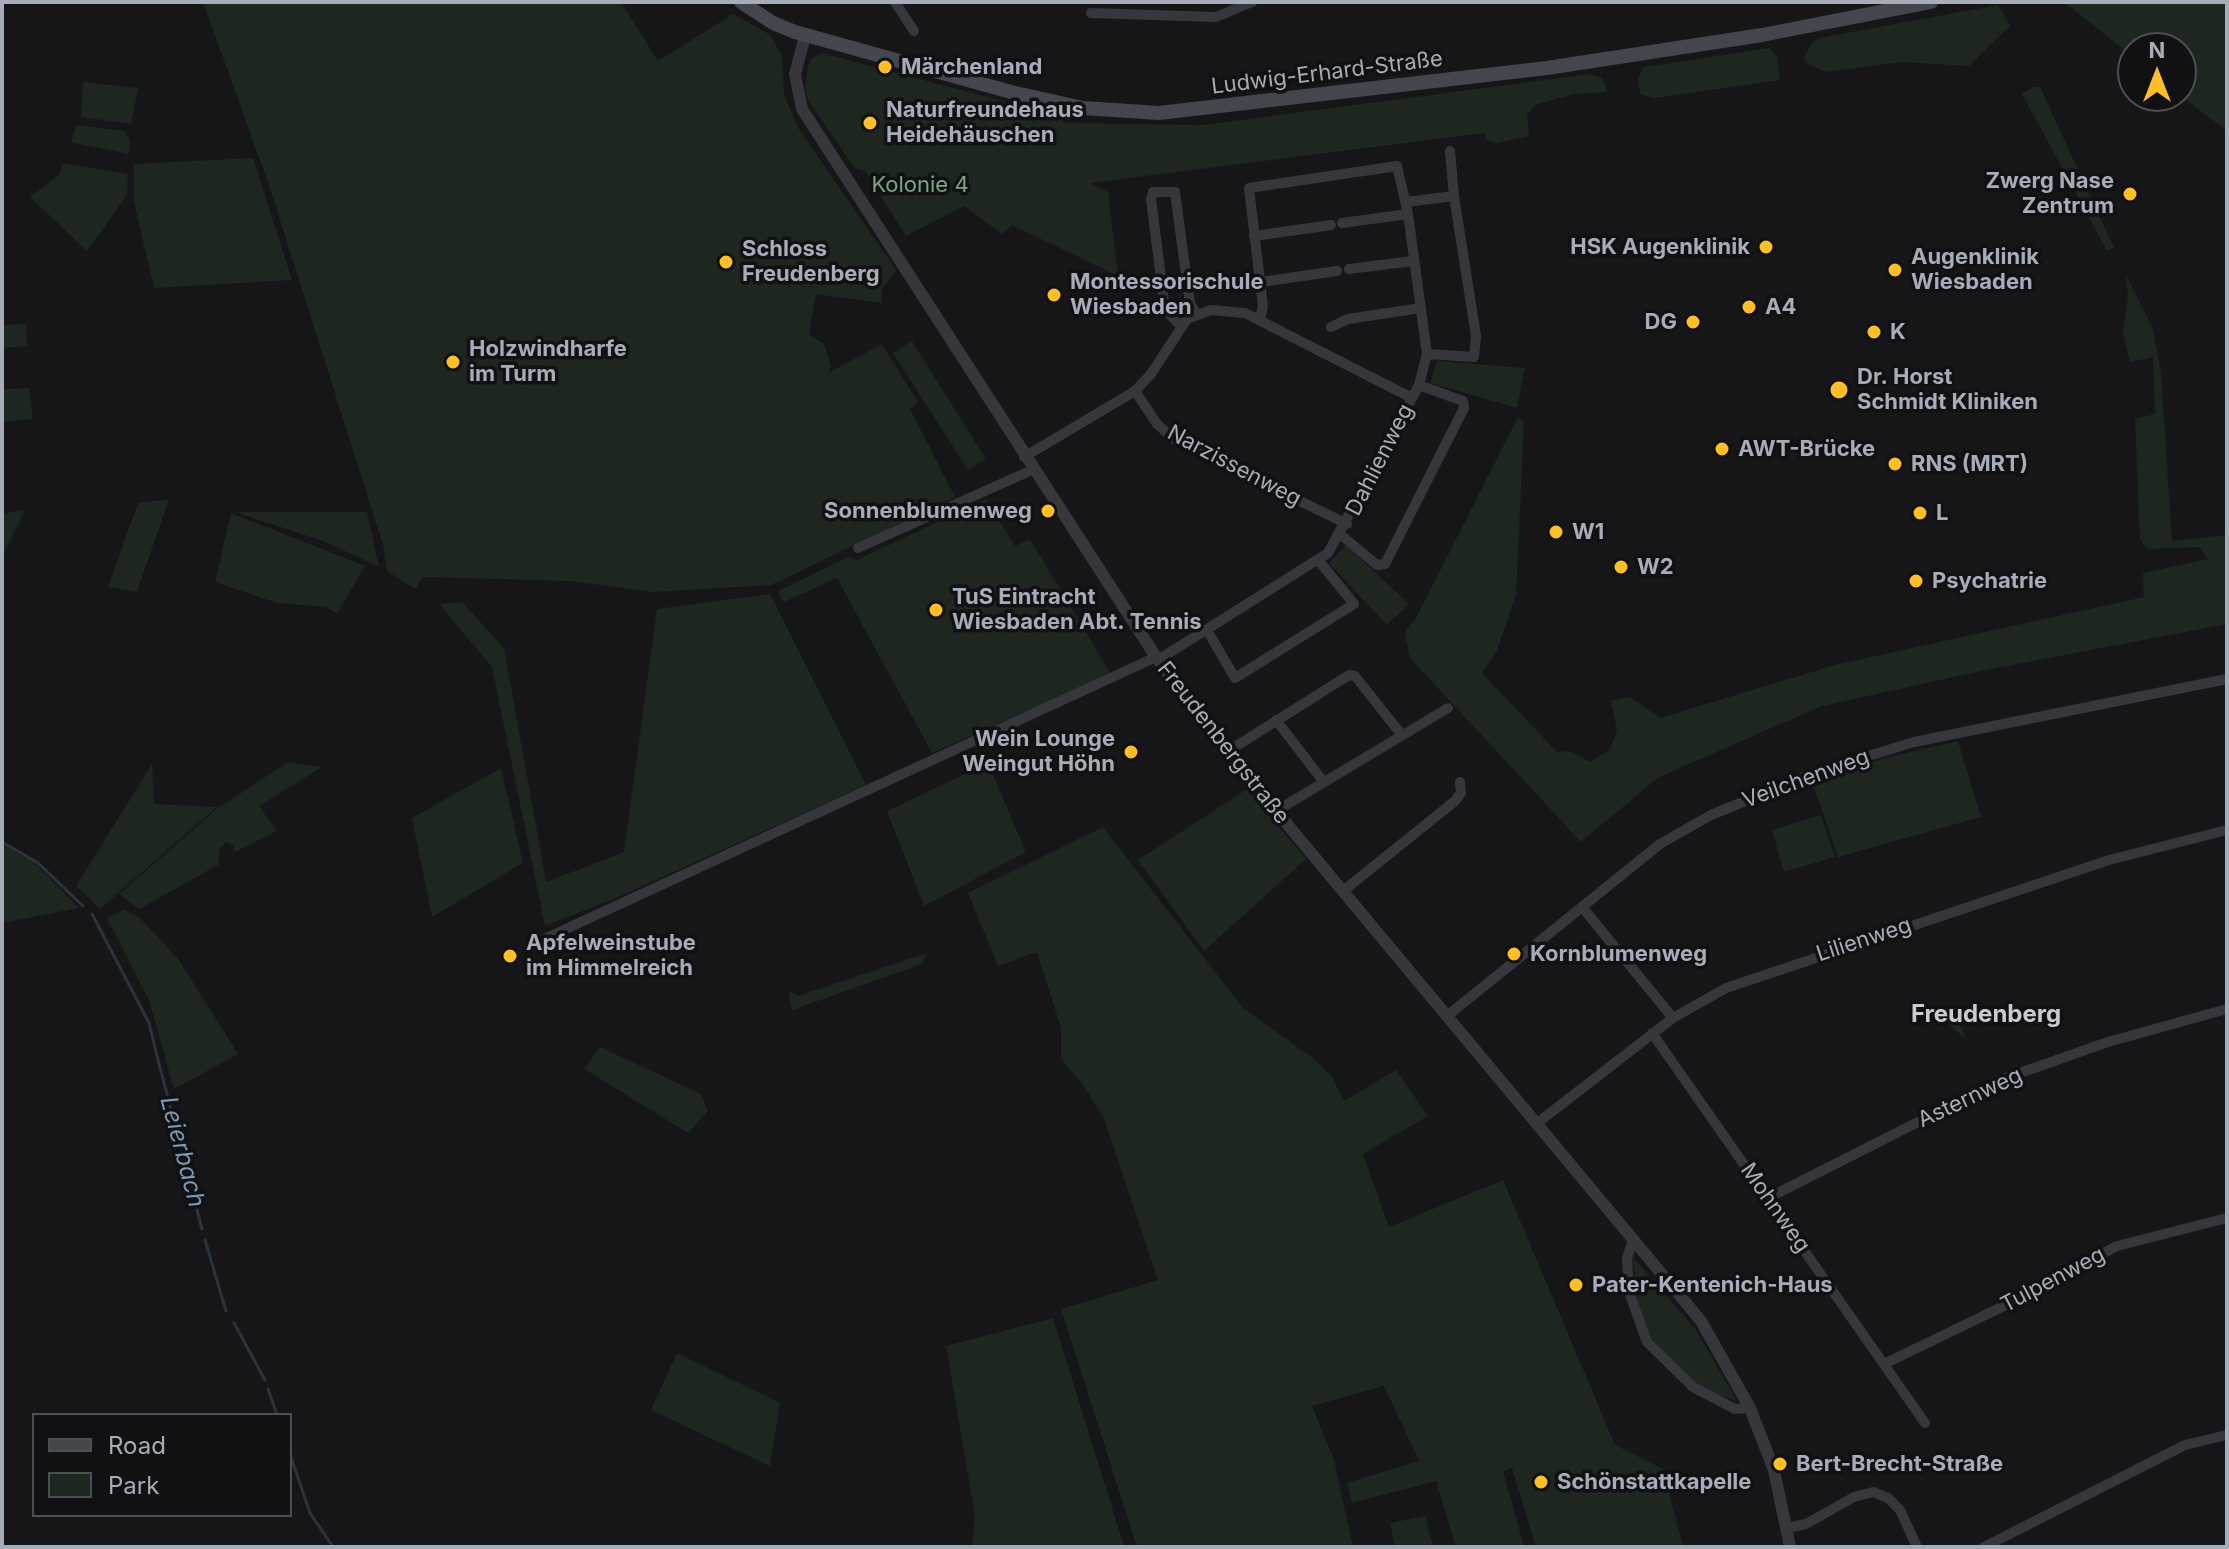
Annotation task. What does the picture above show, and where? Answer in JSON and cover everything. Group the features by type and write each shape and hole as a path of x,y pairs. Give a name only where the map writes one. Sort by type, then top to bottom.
{"main road":[{"name":"Ludwig-Erhard-Straße","path":"741,2 773,23 805,36 1038,99 1083,108 1159,113 1209,110 1547,68 1762,35 1931,2"}],"street":[{"path":"895,2 914,31"},
{"path":"1091,13 1216,17 1252,2"},
{"name":"Freudenbergstraße","path":"805,36 795,74 802,109 1032,470 1157,658 1227,752 1701,1321 1750,1408 1774,1470 1790,1547"},
{"path":"1427,354 1471,358 1476,353 1450,151"},
{"name":"Dahlienweg","path":"542,940 1157,658 1319,561 1347,524 1419,385 1427,354 1407,208 1397,166 1253,185 1248,192 1254,236"},
{"path":"1181,326 1166,311 1164,302 1151,199 1153,192 1175,192 1190,304 1197,314"},
{"path":"1259,320 1263,307 1254,236 1336,224 1454,196"},
{"path":"1261,282 1413,261"},
{"path":"1331,327 1348,319 1421,308"},
{"path":"1024,457 1135,391 1151,374 1181,326 1197,314 1223,309 1259,320 1412,398"},
{"path":"1341,535 1377,565 1385,564 1464,408 1463,401 1419,385"},
{"name":"Narzissenweg","path":"1135,391 1157,424 1174,439 1347,524"},
{"path":"858,548 1032,470"},
{"path":"1207,630 1235,678 1354,604 1319,561"},
{"path":"1227,752 1353,675 1401,734"},
{"name":"Veilchenweg","path":"1447,1016 1684,828 1816,772 1951,733 2227,679"},
{"path":"1276,811 1448,708"},
{"path":"1276,720 1323,781"},
{"path":"1343,891 1455,801 1461,793 1460,782"},
{"name":"Lilienweg","path":"1536,1124 1673,1018 1753,977 2109,860 2227,830"},
{"path":"1582,907 1673,1018"},
{"name":"Asternweg","path":"1768,1198 2003,1079 2108,1042 2227,1009"},
{"name":"Mohnweg","path":"1652,1033 1886,1363 1925,1423"},
{"name":"Tulpenweg","path":"1886,1363 2008,1304 2117,1246 2227,1218"},
{"path":"1633,1241 1627,1258 1629,1292 1647,1342 1693,1387 1735,1409 1750,1408"},
{"path":"1984,1547 2185,1445 2227,1435"},
{"path":"1787,1528 1806,1524 1854,1497 1873,1492 1888,1498 1900,1510 1917,1547"}],"green space":[{"path":"203,2 621,2 658,61 733,14 769,34 782,55 784,95 799,129 896,270 882,289 881,303 816,294 809,334 824,344 831,366 828,373 882,344 918,402 910,409 955,497 771,585 653,592 570,581 423,577 415,589 387,571 383,545 269,185"},
{"path":"2064,2 2227,2 2227,131 2197,108 2197,32 2117,32 2117,44"},
{"path":"1998,5 2010,26 1969,66 1902,62 1825,72 1807,63 1804,57 1811,44 1819,38"},
{"path":"1770,48 1777,56 1780,80 1654,98 1640,94 1638,80 1643,67"},
{"name":"Kolonie 4","path":"822,53 1062,117 1064,123 1203,125 1590,74 1603,78 1607,92 1574,94 1535,105 1527,115 1529,136 1497,143 1488,141 1484,133 1090,183 1108,192 1118,276 1012,225 1002,234 964,206 906,236 866,172 854,167 809,102 805,89 808,66 811,59"},
{"path":"83,82 138,88 131,124 81,117"},
{"path":"2033,87 2040,87 2114,248 2107,251 2022,94"},
{"path":"76,125 125,131 130,140 129,154 71,142"},
{"path":"253,158 292,280 154,288 134,202 134,164"},
{"path":"63,163 128,174 127,195 87,251 30,197 59,175"},
{"path":"2126,275 2153,329 2161,372 2172,541 2227,535 2227,624 1981,671 1822,706 1659,777 1581,842 1410,658 1405,633 1417,616 1518,417 1524,422 1516,594 1496,653 1482,673 1557,752 1570,751 1590,762 1610,749 1617,730 1611,701 1630,697 1660,718 1835,665 2144,597 2143,573 2208,559 2199,547 2147,549 2140,539 2135,419 2155,414 2153,357 2130,362 2123,332 2128,296"},
{"path":"26,324 27,346 2,348 2,325"},
{"path":"912,341 986,459 968,470 893,353"},
{"path":"1437,361 1525,368 1517,408 1430,383"},
{"path":"29,388 33,419 2,422 2,389"},
{"path":"169,499 137,592 108,587 138,503"},
{"path":"986,499 1015,546 1030,539 1111,674 932,753 837,578 784,602 778,594 780,590 849,557 857,560"},
{"path":"25,510 2,556 2,518 5,513"},
{"path":"235,512 367,512 379,567 326,542"},
{"path":"231,513 365,566 337,614 326,607 277,603 215,582"},
{"path":"1346,545 1409,604 1387,625 1329,563"},
{"path":"770,594 866,785 618,897 545,926 492,667 439,604 462,602 504,648 546,882 624,852 657,609"},
{"path":"1958,741 1981,817 1838,857 1812,782 1885,758"},
{"path":"288,762 322,767 259,806 277,831 233,853 234,846 226,842 220,848 218,865 139,909 119,894 218,808"},
{"path":"988,763 1026,852 924,906 887,811"},
{"path":"152,764 154,804 217,807 100,909 76,886"},
{"path":"501,768 523,863 432,917 412,818"},
{"path":"1247,789 1306,859 1204,951 1138,860"},
{"path":"1821,815 1835,857 1784,872 1772,830"},
{"path":"1103,827 1243,1008 1314,1059 1332,1077 1344,1101 1396,1070 1428,1116 1363,1154 1389,1227 1503,1180 1615,1445 1663,1469 1683,1547 1536,1547 1512,1468 1503,1471 1524,1547 1456,1547 1436,1481 1352,1503 1347,1483 1419,1461 1384,1386 1312,1406 1334,1460 1353,1547 1137,1547 1061,1309 1158,1280 1104,1119 1084,1086 1061,1059 1061,1028 1037,952 998,966 968,893"},
{"path":"2,844 36,864 79,908 2,923"},
{"path":"124,909 140,918 179,960 238,1054 174,1089 150,1003 107,918"},
{"path":"927,953 922,964 792,1010 788,990 798,996"},
{"path":"1952,1005 1966,1039 1937,1015"},
{"path":"600,1047 701,1094 708,1111 688,1133 584,1069"},
{"path":"1632,1256 1696,1330 1737,1401 1708,1391 1684,1377 1649,1336 1639,1312"},
{"path":"1053,1318 1124,1546 972,1547 975,1516 946,1346"},
{"path":"677,1353 780,1403 770,1466 651,1410"},
{"path":"1425,1516 1433,1547 1395,1547 1390,1523"}],"waterway":[{"name":"Leierbach","path":"2,842 38,863 83,906"},
{"name":"Leierbach","path":"92,914 149,1023 161,1072"},
{"name":"Leierbach","path":"162,1075 202,1229"},
{"name":"Leierbach","path":"205,1240 226,1311"},
{"name":"Leierbach","path":"234,1323 265,1380"},
{"name":"Leierbach","path":"268,1389 276,1413"},
{"name":"Leierbach","path":"292,1460 310,1513 333,1547"}],"place":[{"name":"Märchenland","path":"885,67"},
{"name":"Naturfreundehaus Heidehäuschen","path":"870,123"},
{"name":"Zwerg Nase Zentrum","path":"2130,194"},
{"name":"HSK Augenklinik","path":"1766,247"},
{"name":"Schloss Freudenberg","path":"726,262"},
{"name":"Augenklinik Wiesbaden","path":"1895,270"},
{"name":"Montessorischule Wiesbaden","path":"1054,295"},
{"name":"A4","path":"1749,307"},
{"name":"DG","path":"1693,322"},
{"name":"K","path":"1874,332"},
{"name":"Holzwindharfe im Turm","path":"453,362"},
{"name":"Dr. Horst Schmidt Kliniken","path":"1839,390"},
{"name":"AWT-Brücke","path":"1722,449"},
{"name":"RNS (MRT)","path":"1895,464"},
{"name":"Sonnenblumenweg","path":"1048,511"},
{"name":"L","path":"1920,513"},
{"name":"W1","path":"1556,532"},
{"name":"W2","path":"1621,567"},
{"name":"Psychatrie","path":"1916,581"},
{"name":"TuS Eintracht Wiesbaden Abt. Tennis","path":"936,610"},
{"name":"Wein Lounge Weingut Höhn","path":"1131,752"},
{"name":"Kornblumenweg","path":"1514,954"},
{"name":"Apfelweinstube im Himmelreich","path":"510,956"},
{"name":"Pater-Kentenich-Haus","path":"1576,1285"},
{"name":"Bert-Brecht-Straße","path":"1780,1464"},
{"name":"Schönstattkapelle","path":"1541,1482"}],"district":[{"name":"Freudenberg","path":"1986,1015"}]}
